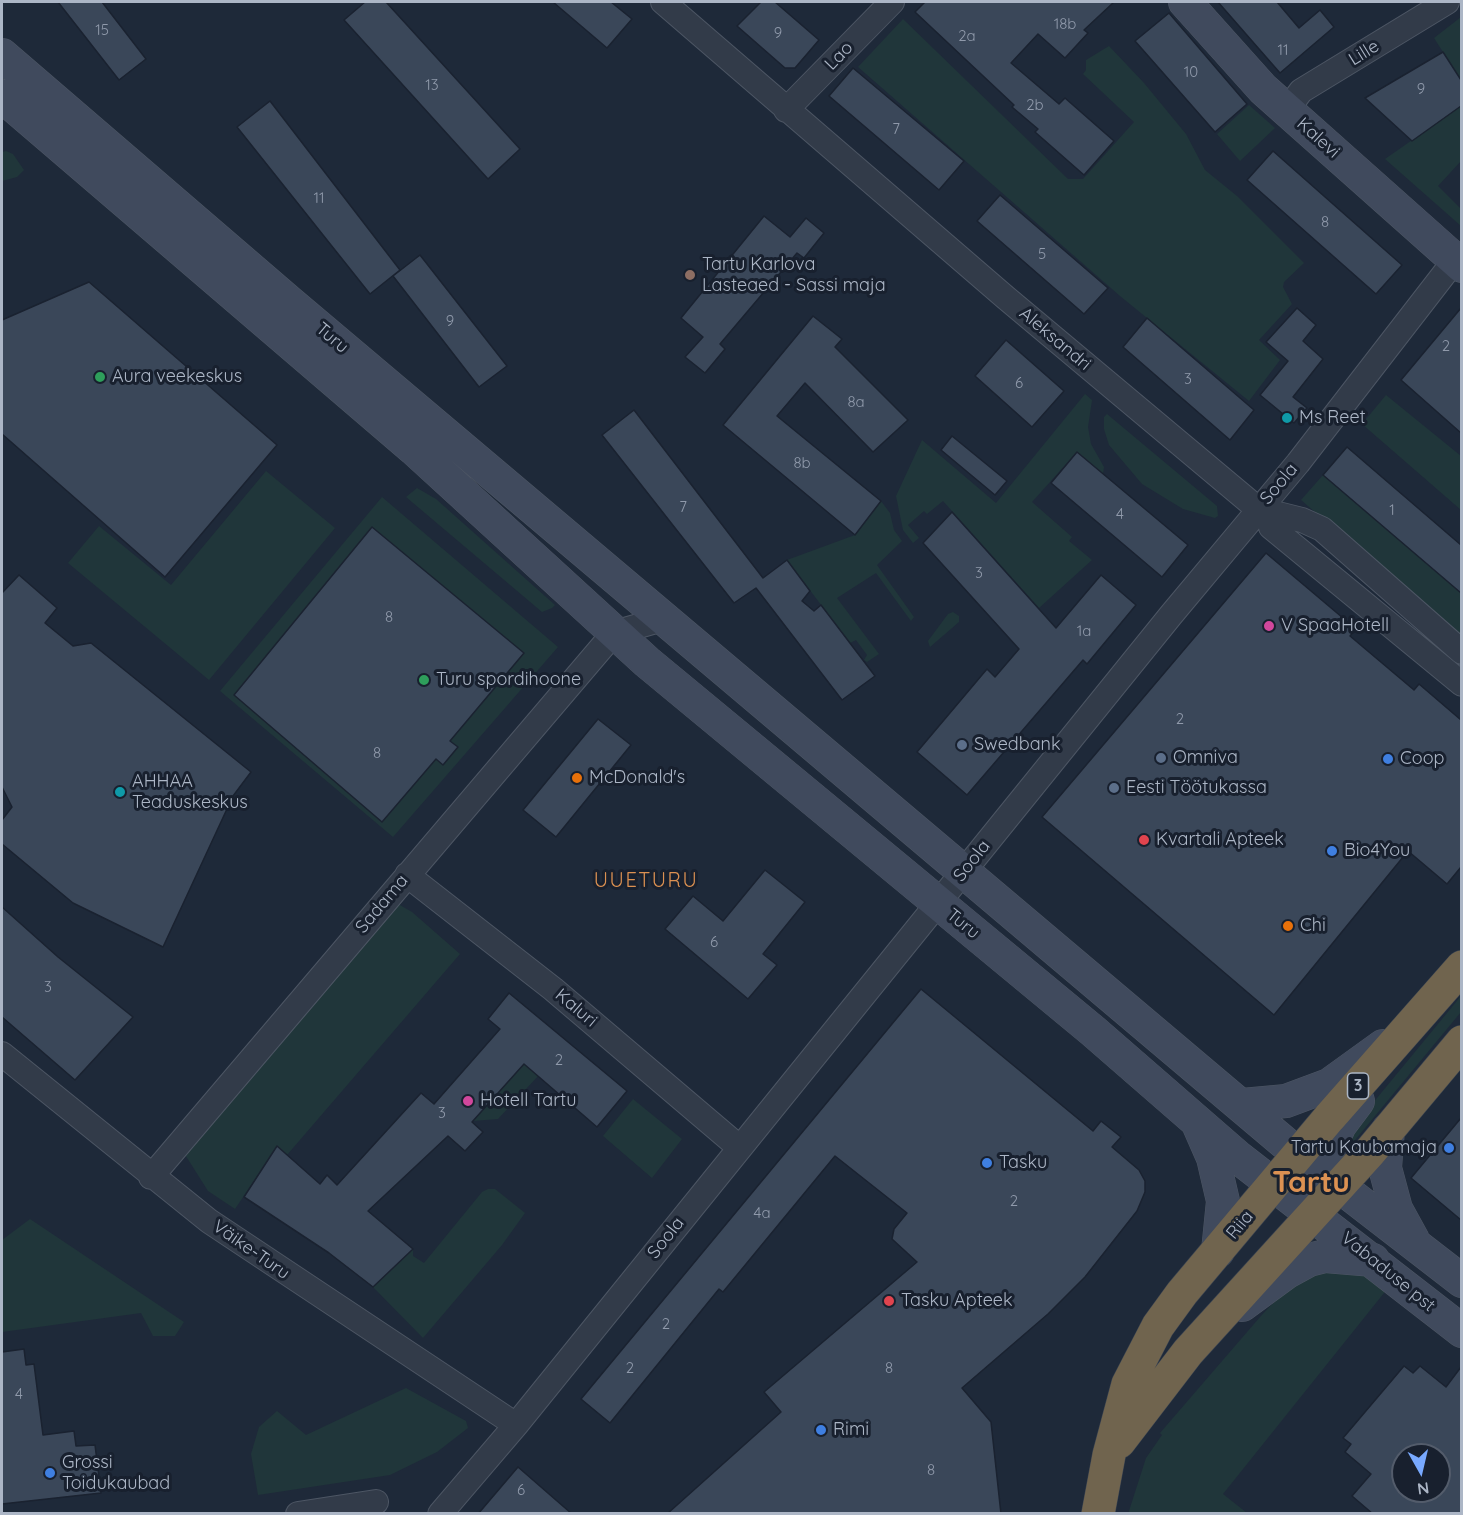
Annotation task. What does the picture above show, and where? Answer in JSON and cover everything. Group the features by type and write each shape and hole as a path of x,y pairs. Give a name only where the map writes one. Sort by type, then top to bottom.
{"highway":[{"name":"Riia","path":"1109,1455 1188,1352 1214,1326 1418,1020 1461,967"},
{"name":"Riia","path":"1098,1514 1109,1455 1128,1384 1158,1326 1218,1251 1308,1183 1388,1130 1461,1042"}],"main road":[{"name":"Kalevi","path":"1185,2 1263,89 1458,263"},
{"name":"Turu","path":"2,55 663,619 1242,1105 1308,1183"},
{"name":"Turu","path":"2,96 511,534 614,633 1197,1121 1308,1183"},
{"path":"1242,1105 1286,1101 1329,1085 1418,1020"},
{"path":"1197,1121 1213,1158 1223,1201 1218,1251"},
{"path":"1388,1130 1385,1168 1396,1209 1415,1245"},
{"path":"1308,1183 1415,1245 1461,1281"},
{"name":"Vabaduse pst","path":"1308,1183 1373,1260 1461,1331"},
{"path":"1214,1326 1287,1272 1309,1260 1333,1256 1373,1260"}],"street":[{"name":"Aleksandri","path":"663,2 786,110 1461,684"},
{"name":"Lao","path":"786,110 892,2"},
{"name":"Lille","path":"1287,110 1301,91 1447,2"},
{"name":"Soola","path":"440,1514 516,1425 963,872 1264,518 1298,463 1458,263"},
{"name":"Aleksandri","path":"1264,518 1302,520 1322,529 1461,652"},
{"path":"614,633 663,619"},
{"name":"Sadama","path":"151,1177 406,875 476,798 614,633"},
{"name":"Kaluri","path":"406,875 431,891 553,989 740,1148"},
{"name":"Väike-Turu","path":"2,1054 151,1177 254,1253 516,1425"},
{"path":"298,1514 376,1502"}],"green space":[{"path":"1461,17 1461,80 1434,38"},
{"path":"903,19 1068,179 1083,179 1134,122 1083,74 1086,70 1086,60 1109,46 1144,83 1186,134 1205,170 1237,196 1304,263 1284,282 1283,287 1292,304 1259,340 1280,360 1249,401 1120,296 858,67"},
{"path":"1249,105 1275,128 1240,161 1217,134"},
{"path":"1461,106 1461,161 1438,186 1461,209 1461,226 1385,159"},
{"path":"2,152 13,154 24,170 17,177 2,181"},
{"path":"1085,394 1092,400 1088,427 1091,444 1104,467 1103,474 1077,452 1032,502 1072,537 1069,541 1092,560 1039,608 943,501 927,514 924,511 908,525 919,538 913,543 903,530 896,496 922,440 996,503"},
{"path":"1386,395 1461,456 1461,510 1362,424"},
{"path":"1107,414 1217,506 1218,516 1215,518 1183,509 1142,484 1109,445 1104,429 1104,417"},
{"path":"266,471 335,528 209,680 68,563 99,526 171,585"},
{"path":"1323,475 1461,593 1461,638 1301,500"},
{"path":"417,488 436,499 555,605 542,612 406,497"},
{"path":"382,497 558,647 393,837 220,691"},
{"path":"881,501 890,513 894,530 902,541 877,565 914,617 911,621 876,573 837,598 879,654 867,662 864,660 867,655 856,640 850,643 787,560 855,535"},
{"path":"953,612 959,616 959,622 930,647 928,641 948,614"},
{"path":"398,904 412,912 460,954 287,1155 277,1147 235,1209 208,1191 184,1153"},
{"path":"1461,996 1461,1012 1351,1145 1348,1145 1344,1138"},
{"path":"531,1056 540,1074 498,1119 473,1121"},
{"path":"633,1099 682,1139 652,1178 603,1136"},
{"path":"495,1189 525,1213 502,1245 423,1338 373,1287 413,1249 413,1256 424,1263 482,1192"},
{"path":"30,1219 184,1322 175,1336 153,1336 141,1313 2,1332 2,1240"},
{"path":"1347,1266 1388,1288 1223,1494 1247,1513 1128,1514 1146,1458 1162,1435 1160,1433 1260,1317 1294,1281"},
{"path":"406,1388 466,1421 468,1428 437,1452 390,1475 258,1495 251,1454 259,1427 277,1411 306,1435"}],"building":[{"path":"58,2 102,2 146,59 119,80"},
{"path":"365,2 386,2 520,149 488,179 344,20"},
{"path":"553,2 611,2 632,19 607,48"},
{"path":"761,2 775,2 819,40 795,68 785,68 737,26"},
{"path":"925,2 1114,2 1084,30 1088,33 1065,58 1038,34 1011,63 1059,104 1065,98 1114,141 1084,175 1035,132 1038,129 1012,107 1014,105 915,12"},
{"path":"1218,2 1277,2 1299,28 1320,10 1334,27 1280,73"},
{"path":"1169,13 1247,104 1215,132 1135,41"},
{"path":"1443,52 1461,80 1461,106 1412,141 1365,98"},
{"path":"853,68 964,161 939,190 829,96"},
{"path":"270,101 400,270 370,294 237,127"},
{"path":"1273,151 1402,265 1376,294 1247,180"},
{"path":"1000,195 1108,288 1084,314 977,221"},
{"path":"764,216 790,237 806,218 824,233 804,258 797,253 720,344 725,349 705,373 685,357 703,337 681,318"},
{"path":"420,255 507,366 479,387 393,276"},
{"name":"Aura veekeskus","path":"89,282 277,445 165,577 2,434 2,320"},
{"path":"1297,308 1316,325 1303,341 1323,359 1293,397 1307,408 1294,423 1260,395 1288,361 1266,342"},
{"path":"1461,308 1461,433 1401,380"},
{"path":"813,316 842,339 835,347 908,420 873,452 805,383 777,416 881,501 855,535 723,425"},
{"path":"1147,318 1254,410 1230,440 1123,347"},
{"path":"1006,340 1064,391 1032,427 975,376"},
{"path":"634,410 763,578 787,560 810,591 802,601 814,611 821,605 875,676 842,700 756,588 734,603 602,435"},
{"path":"952,436 1007,481 995,495 941,450"},
{"path":"1347,447 1461,545 1461,593 1323,475"},
{"path":"1077,452 1188,545 1162,577 1051,483"},
{"path":"952,512 1056,628 1101,575 1136,605 1087,664 1083,660 967,795 917,752 987,669 995,677 1019,649 923,543"},
{"path":"372,527 524,653 450,741 458,747 443,765 436,759 382,822 234,695"},
{"path":"1266,553 1356,629 1350,636 1414,690 1419,684 1461,720 1461,867 1447,884 1408,851 1274,1015 1042,817"},
{"name":"AHHAA Teaduskeskus","path":"19,575 57,608 45,623 73,646 91,643 251,772 233,796 163,947 73,903 2,844 2,820 12,807 2,787 2,593"},
{"name":"McDonald's","path":"598,719 631,745 556,837 523,810"},
{"path":"765,870 805,902 763,954 777,965 748,999 665,929 693,896 723,921"},
{"path":"2,907 58,957 133,1017 75,1080 2,1017"},
{"path":"921,989 1093,1131 1101,1121 1121,1137 1112,1147 1139,1170 1145,1181 1145,1192 1137,1211 1085,1277 1048,1314 962,1388 991,1422 1001,1514 667,1514 781,1412 764,1392 917,1262 892,1239 894,1229 907,1213 835,1156 723,1292 719,1289 610,1423 581,1399"},
{"path":"509,993 627,1091 597,1127 524,1064 472,1122 483,1132 465,1151 448,1136 368,1211 413,1249 373,1287 329,1253 244,1197 277,1146 320,1184 327,1175 337,1185 421,1093 434,1104 500,1029 488,1019"},
{"name":"Tartu Kaubamaja","path":"1461,1118 1461,1220 1411,1178"},
{"path":"24,1349 26,1365 34,1364 43,1435 74,1431 76,1446 95,1445 101,1493 2,1504 2,1352"},
{"path":"1404,1366 1413,1373 1420,1366 1446,1387 1461,1367 1461,1514 1373,1514 1352,1496 1371,1474 1345,1452 1351,1444 1343,1438"},
{"path":"518,1467 572,1514 478,1514"}],"place":[{"name":"Tartu Karlova Lasteaed - Sassi maja","path":"690,275"},
{"name":"Aura veekeskus","path":"100,377"},
{"name":"Ms Reet","path":"1287,418"},
{"name":"V SpaaHotell","path":"1269,626"},
{"name":"Turu spordihoone","path":"424,680"},
{"name":"Swedbank","path":"962,745"},
{"name":"Omniva","path":"1161,758"},
{"name":"Coop","path":"1388,759"},
{"name":"McDonald's","path":"577,778"},
{"name":"Eesti Töötukassa","path":"1114,788"},
{"name":"AHHAA Teaduskeskus","path":"120,792"},
{"name":"Kvartali Apteek","path":"1144,840"},
{"name":"Bio4You","path":"1332,851"},
{"name":"Chi","path":"1288,926"},
{"name":"Hotell Tartu","path":"468,1101"},
{"name":"Tartu Kaubamaja","path":"1449,1148"},
{"name":"Tasku","path":"987,1163"},
{"name":"Tasku Apteek","path":"889,1301"},
{"name":"Rimi","path":"821,1430"},
{"name":"Grossi Toidukaubad","path":"50,1473"}],"district":[{"name":"UUETURU","path":"646,881"},
{"name":"Tartu","path":"1311,1183"}]}
